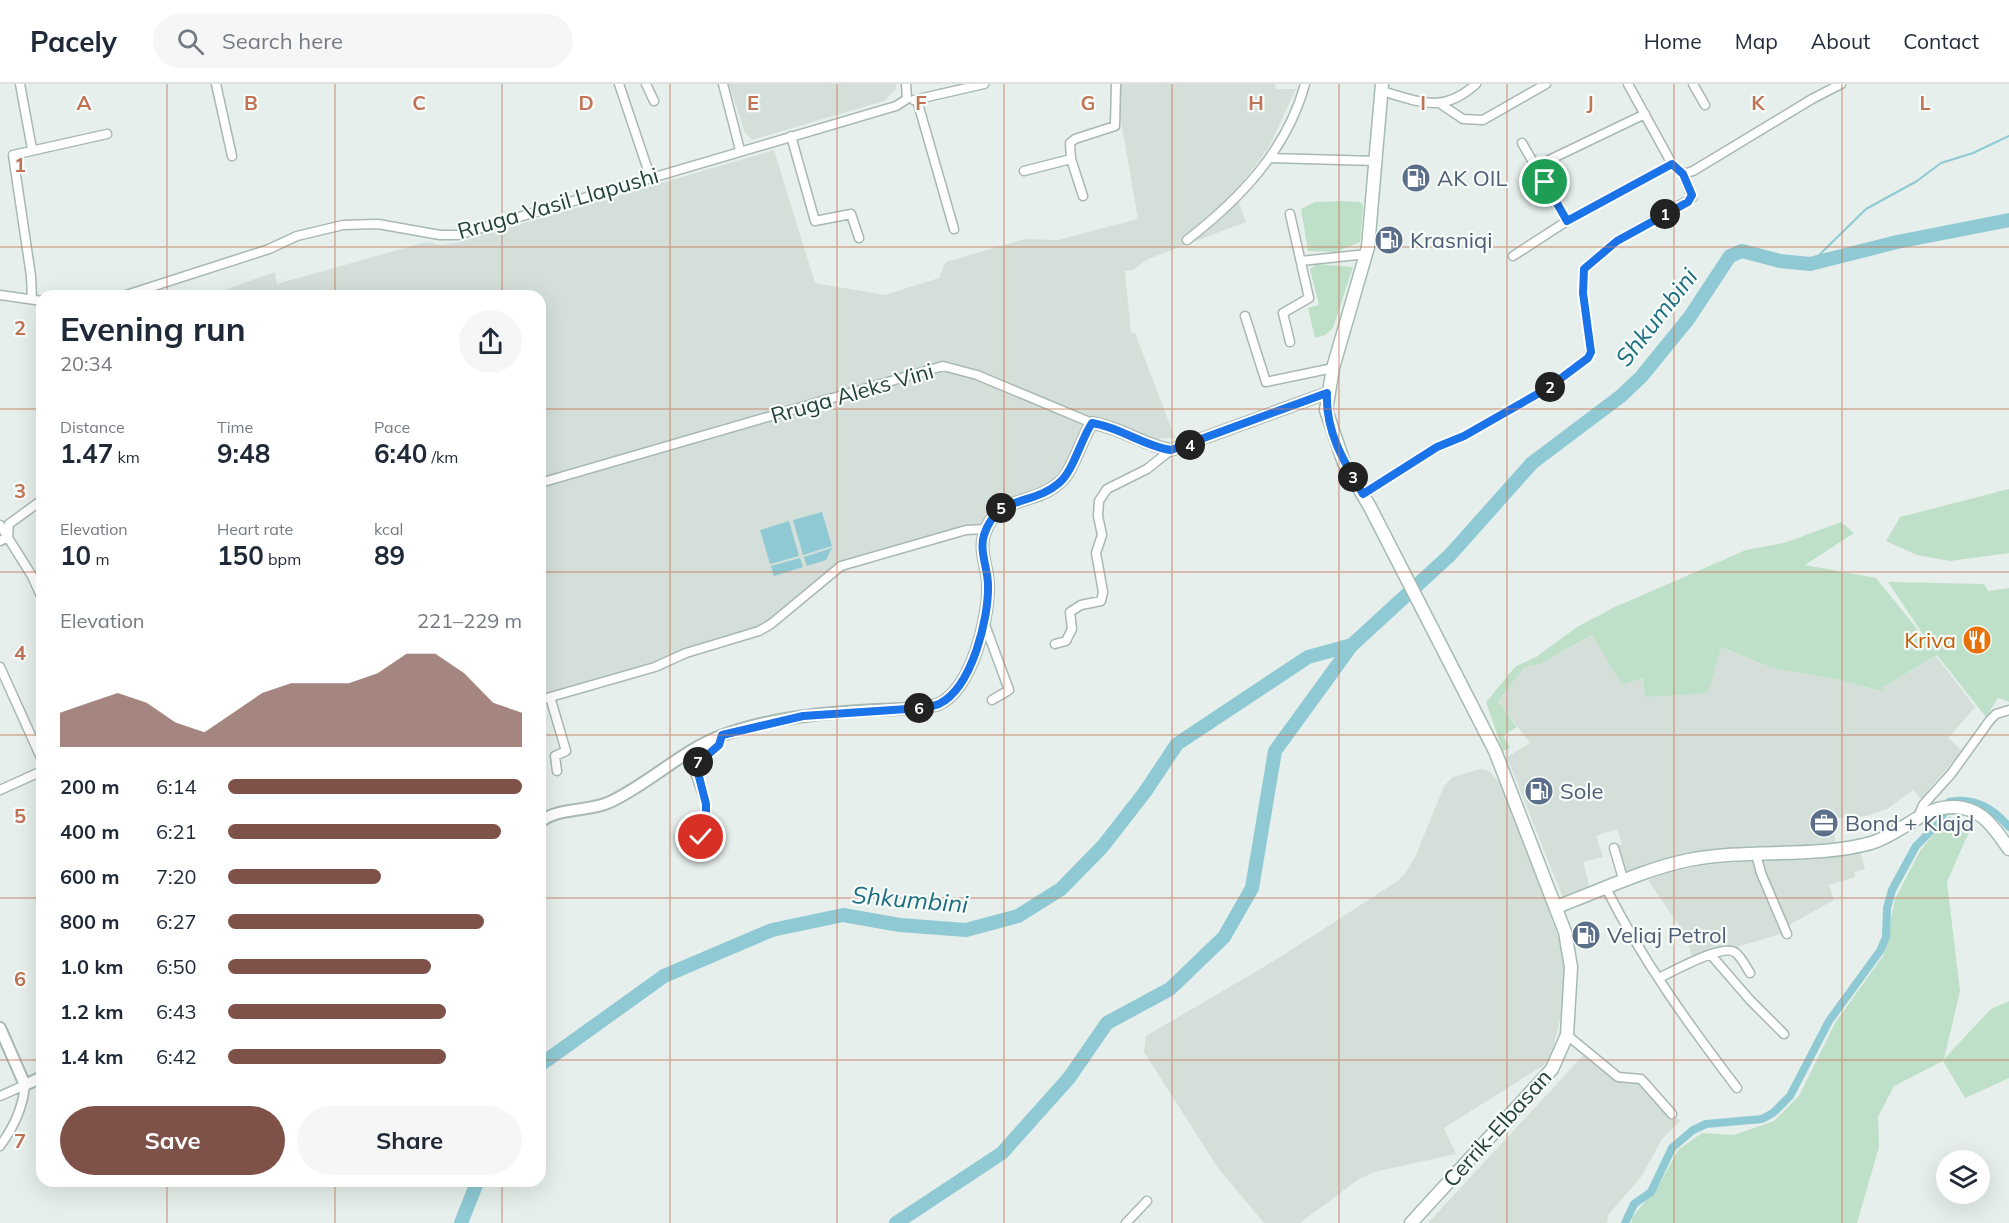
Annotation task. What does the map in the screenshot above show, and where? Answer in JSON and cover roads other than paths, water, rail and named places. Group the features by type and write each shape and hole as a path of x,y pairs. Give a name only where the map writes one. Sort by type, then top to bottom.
{"main road":[{"path":"1363,494 1334,438 1326,410 1327,393 1333,368 1366,254 1377,161 1382,88"},
{"name":"Cerrik-Elbasan","path":"1363,494 1495,751 1565,932 1571,967 1567,1035 1552,1069 1540,1085 1411,1223"},
{"path":"1556,908 1606,888 1689,860 1860,846 1886,836 1918,817 1946,808 1974,811 1985,818 2009,849"}],"street":[{"path":"20,84 32,149"},
{"path":"216,84 232,156"},
{"path":"619,84 650,176"},
{"path":"646,84 654,101"},
{"path":"723,84 740,150"},
{"path":"906,84 954,229"},
{"name":"Rruga Vasil Llapushi","path":"142,290 269,249 297,236 343,225 378,224 440,235 458,235 650,176 912,100 984,84"},
{"path":"1083,196 1071,159 1070,143 1115,126 1116,84"},
{"path":"1187,240 1236,199 1270,158 1295,113 1305,84"},
{"path":"1442,105 1462,96 1476,84"},
{"path":"1382,88 1442,105 1463,119 1483,120 1546,84"},
{"path":"1363,494 1437,447 1464,436 1548,388 1588,358 1592,348 1583,293 1584,269 1617,241 1690,200 1692,195 1683,174 1672,164 1628,84"},
{"path":"1693,84 1706,105"},
{"path":"1683,174 1693,171 1841,84"},
{"path":"1549,160 1645,114"},
{"path":"32,299 31,276 12,158 15,154 32,149 107,134"},
{"path":"790,136 815,221 851,213 859,238"},
{"path":"1522,143 1567,221"},
{"path":"1270,158 1377,161"},
{"path":"1024,171 1071,159"},
{"path":"1513,256 1567,221 1672,164"},
{"path":"1290,214 1309,298 1283,313 1290,342"},
{"path":"1301,261 1366,254"},
{"path":"0,295 36,300"},
{"path":"1245,316 1266,382 1333,368"},
{"name":"Rruga Aleks Vini","path":"546,481 943,366 977,375 1092,423 1104,424 1160,448 1171,450"},
{"path":"1055,644 1066,641 1072,629 1070,612 1081,605 1101,601 1103,592 1096,553 1102,535 1098,516 1099,501 1107,489 1147,469 1171,450 1327,393"},
{"path":"546,819 606,804 637,788 722,735 803,716 922,708 940,704 955,692 966,673 985,625 988,585 982,545 987,529 1002,507 1060,483 1092,423"},
{"path":"4,539 9,524 36,505"},
{"path":"0,525 4,539 36,585"},
{"path":"546,698 655,667 686,654 766,628 841,566 966,530 987,529"},
{"path":"985,625 1010,690 992,700"},
{"path":"0,667 36,747"},
{"path":"550,697 566,751 555,756 557,771"},
{"path":"1918,817 1923,805 1951,774 1990,720 1996,714 2009,710"},
{"path":"691,841 706,832 706,804 696,765 719,745 722,735"},
{"path":"0,789 36,774"},
{"path":"1614,848 1624,882"},
{"path":"1756,854 1761,873 1787,934"},
{"path":"1606,888 1622,919 1659,978 1737,1088"},
{"path":"1659,978 1711,955 1735,952 1750,973"},
{"path":"1711,955 1750,1000 1784,1034"},
{"path":"0,1028 25,1085 18,1116 0,1146"},
{"path":"1567,1035 1618,1077 1641,1079 1672,1114"},
{"path":"0,1096 36,1080"},
{"path":"1126,1223 1147,1201"}],"water":[{"path":"822,512 832,546 803,555 793,520"},
{"path":"789,521 799,556 770,564 760,530"},
{"path":"832,548 826,560 807,566 804,557"},
{"path":"800,558 803,567 774,576 771,566"}],"waterway":[{"path":"1810,264 1866,209 1917,181 1941,163 1973,153 2009,136"},
{"name":"Shkumbini","path":"896,1223 1002,1153 1069,1078 1107,1023 1170,989 1224,937 1252,888 1275,751 1352,645 1450,555 1532,463 1621,396 1641,377 1689,318 1730,256 1742,251 1780,261 1810,264 1897,242 2009,220"},
{"name":"Shkumbini","path":"546,1061 664,976 772,930 843,915 900,925 966,930 1018,916 1061,889 1103,846 1145,792 1177,744 1308,657 1352,645"},
{"path":"1625,1223 1634,1204 1651,1192 1672,1148 1693,1130 1706,1124 1762,1119 1773,1113 1790,1096 1829,1021 1880,951 1886,937 1887,908 1892,890 1916,846 1939,823 1949,802 1966,801 1982,806 1996,814 2009,827"},
{"name":"Shkumbini","path":"461,1223 475,1187"}],"place":[{"name":"AK OIL","path":"1416,178"},
{"name":"Krasniqi","path":"1389,240"},
{"name":"Kriva","path":"1977,640"},
{"name":"Sole","path":"1539,791"},
{"name":"Bond + Klajd","path":"1824,823"},
{"name":"Veliaj Petrol","path":"1586,935"}]}
